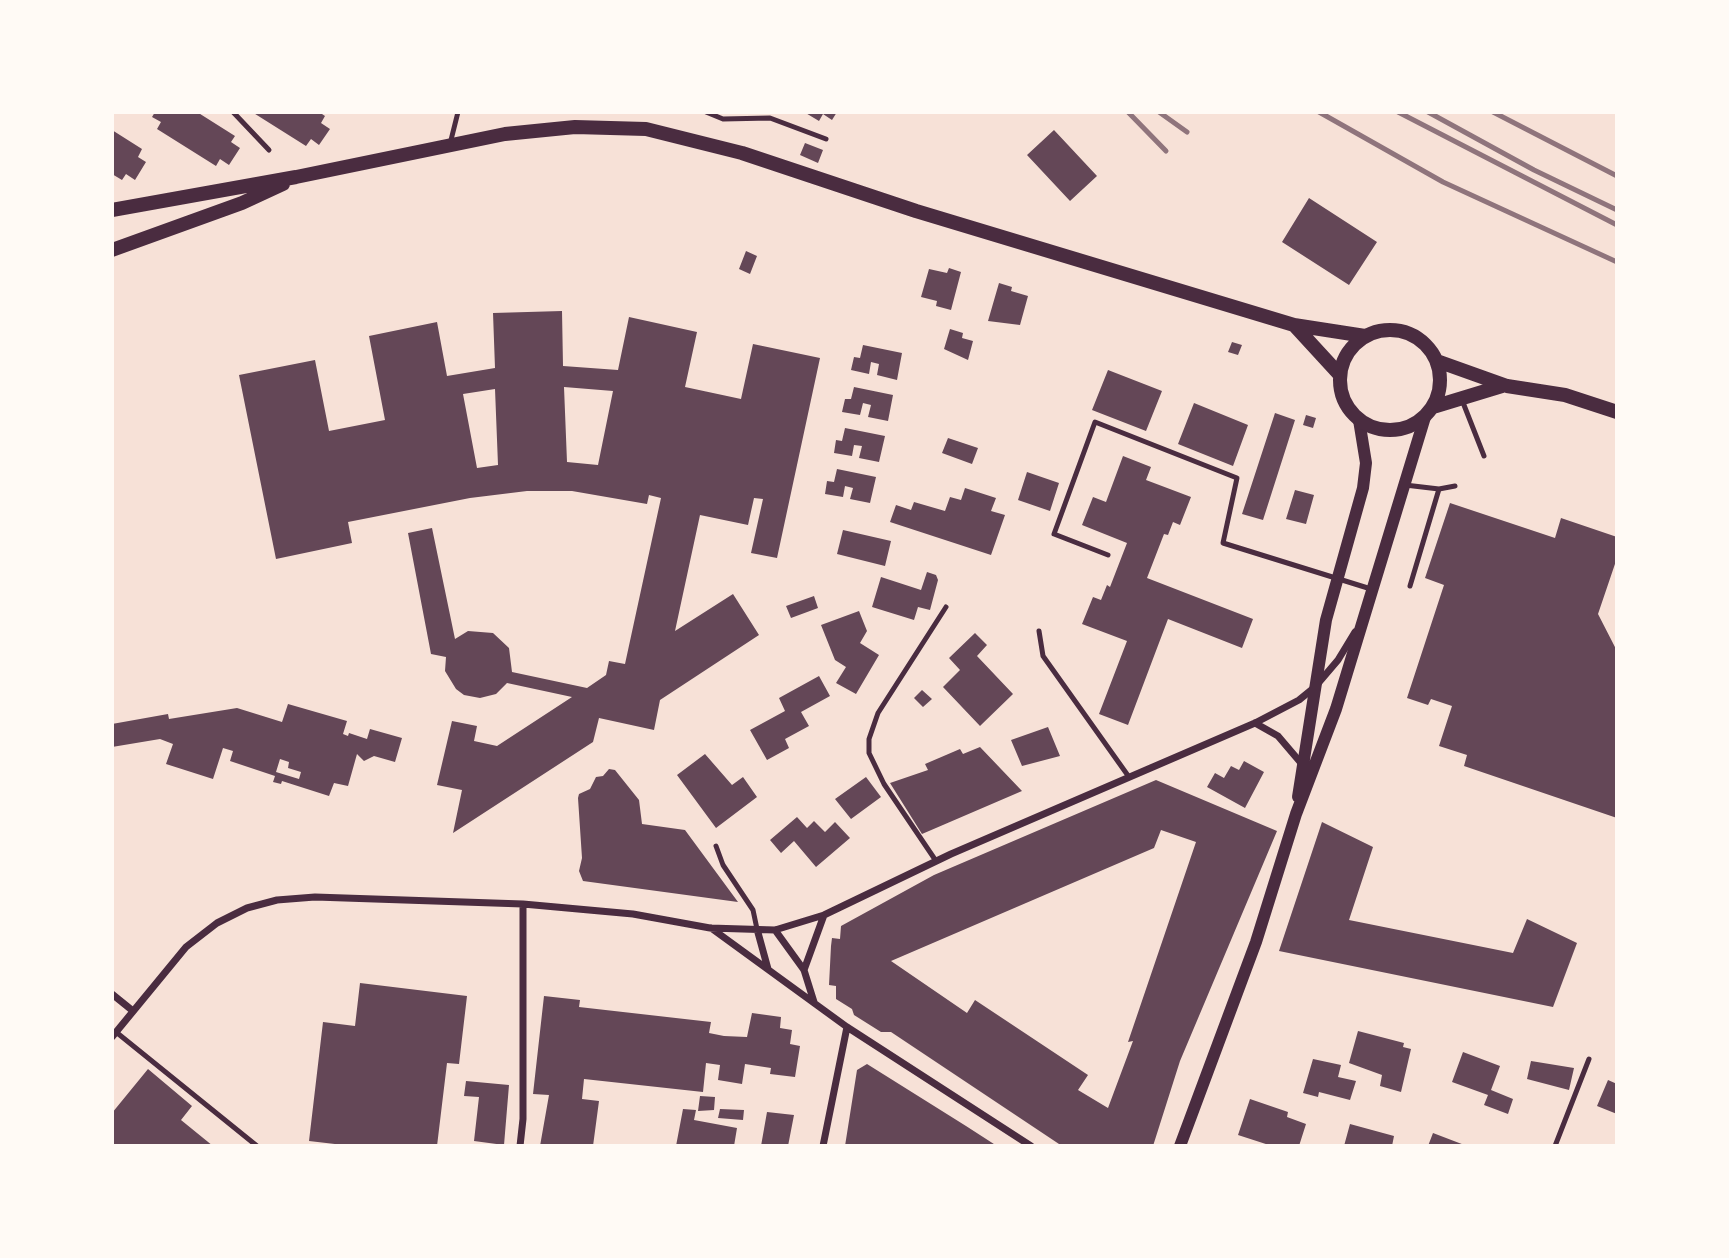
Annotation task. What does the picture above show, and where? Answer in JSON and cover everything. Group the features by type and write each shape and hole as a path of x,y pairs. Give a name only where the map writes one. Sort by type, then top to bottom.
{"main road":[{"path":"112,210 296,177 505,134 575,127 646,129 742,153 916,211 1294,325 1365,335 1381,330 1406,333 1427,347 1437,362 1440,377 1429,412"},
{"path":"112,250 242,203 296,177"},
{"path":"1294,325 1339,374"},
{"path":"1365,335 1348,352 1339,374 1340,391 1347,407 1359,420 1375,428 1392,430 1410,426 1429,412 1461,397 1507,386"},
{"path":"1437,362 1507,386 1565,395 1617,412"}],"street":[{"path":"1180,1146 1256,942 1296,814 1336,709 1360,624 1429,412"},
{"path":"1296,814 1301,764 1326,620 1363,488 1366,463 1359,420"},
{"path":"114,1034 186,947 217,923 247,908 277,900 314,897 523,904 633,914 710,928 775,930 824,915 936,861 1255,723 1299,700 1315,687 1338,660 1360,624"},
{"path":"1255,723 1278,736 1301,764"},
{"path":"520,1146 523,1119 523,904"},
{"path":"804,970 824,915"},
{"path":"710,928 847,1027 1031,1146"},
{"path":"757,929 768,969"},
{"path":"775,930 804,970 815,1003"},
{"path":"112,994 133,1011"},
{"path":"823,1146 847,1027"}],"lane":[{"path":"233,112 269,150"},
{"path":"450,144 458,112"},
{"path":"706,112 723,119 770,118 826,139"},
{"path":"1461,397 1484,456"},
{"path":"1108,555 1054,534 1095,422 1237,478 1223,543 1371,589"},
{"path":"1404,485 1440,489 1455,486"},
{"path":"1410,586 1440,489"},
{"path":"936,861 884,784 869,753 869,739 878,713 946,607"},
{"path":"1039,631 1043,656 1129,777"},
{"path":"716,846 723,865 753,910 757,929"},
{"path":"114,1034 257,1146"},
{"path":"1555,1146 1589,1059"}],"building":[{"path":"155,112 197,112 235,136 231,142 240,148 229,165 220,159 216,166 157,129 161,122 152,117"},
{"path":"252,112 319,112 325,116 321,123 330,129 319,145 311,139 306,146"},
{"path":"804,112 837,112 832,120 823,114 819,121"},
{"path":"112,130 142,149 138,157 146,162 135,180 126,174 122,180 112,174"},
{"path":"1054,130 1097,176 1070,201 1027,155"},
{"path":"805,143 823,150 818,163 800,155"},
{"path":"1309,198 1377,242 1349,285 1282,242"},
{"path":"746,251 757,256 750,274 739,269"},
{"path":"949,268 961,272 951,310 936,306 937,301 921,297 929,269 947,273"},
{"path":"999,283 1012,287 1011,291 1028,296 1020,325 988,321"},
{"path":"562,311 563,366 618,370 629,317 697,332 685,387 741,399 753,344 820,358 777,558 751,553 763,499 754,498 748,525 700,515 675,631 733,594 759,635 660,700 654,730 599,718 593,742 453,833 462,790 437,785 452,721 477,726 474,741 497,746 572,697 507,683 496,694 480,698 464,695 456,689 445,671 446,657 431,654 408,533 432,528 455,639 468,631 493,633 509,648 512,672 587,688 606,675 609,661 625,664 661,498 649,495 647,504 572,491 527,491 470,498 348,522 352,543 276,559 239,375 315,360 329,431 385,420 369,336 437,322 447,376 495,368 493,313","holes":["564,387 613,391 598,465 567,462","495,389 498,465 477,468 463,394"]},
{"path":"950,329 963,333 962,338 973,341 968,360 944,349"},
{"path":"1232,342 1242,345 1238,355 1228,352"},
{"path":"863,345 902,353 897,380 877,375 879,364 871,362 869,374 851,370 854,357 860,358"},
{"path":"1108,370 1162,391 1146,431 1092,410"},
{"path":"854,387 893,395 888,421 868,417 871,405 863,403 860,415 842,412 845,399 851,399"},
{"path":"1194,403 1248,425 1233,466 1178,444"},
{"path":"1275,413 1295,420 1263,520 1242,514"},
{"path":"1306,415 1316,418 1313,428 1303,425"},
{"path":"845,428 885,436 879,462 859,458 862,446 854,445 852,456 834,453 836,440 842,441"},
{"path":"948,438 978,448 972,464 942,453"},
{"path":"1123,456 1151,467 1146,480 1191,497 1180,525 1173,522 1168,535 1164,534 1147,578 1253,619 1242,648 1168,619 1128,725 1099,714 1127,641 1082,624 1093,597 1101,600 1107,585 1110,587 1127,543 1082,525 1093,497 1106,502"},
{"path":"837,469 876,477 870,503 850,499 853,488 845,486 843,497 825,494 827,481 834,482"},
{"path":"1027,472 1059,483 1050,511 1018,500"},
{"path":"965,488 996,498 991,511 1005,515 991,555 890,522 896,505 911,510 914,502 945,511 950,497 961,500"},
{"path":"1295,490 1314,495 1306,524 1286,519"},
{"path":"1450,503 1555,538 1561,518 1617,537 1617,558 1598,614 1617,651 1617,818 1464,766 1467,755 1439,746 1452,706 1431,699 1428,705 1407,698 1444,585 1425,578"},
{"path":"843,530 891,541 885,566 837,554"},
{"path":"927,572 936,575 938,580 930,610 918,607 914,620 872,607 881,577 921,590"},
{"path":"814,596 818,608 791,618 786,606"},
{"path":"859,611 867,631 860,643 879,655 856,694 836,683 846,667 835,660 821,625"},
{"path":"975,633 987,645 977,656 1013,694 980,726 943,687 960,670 949,658"},
{"path":"819,676 830,696 801,712 809,726 785,739 789,748 767,760 750,730 785,711 779,698"},
{"path":"922,690 932,699 923,707 914,698"},
{"path":"288,704 347,721 343,734 348,736 349,733 367,739 370,729 402,738 395,762 374,756 364,761 357,754 348,786 334,783 329,796 282,781 281,784 273,782 275,776 230,761 233,751 223,748 213,779 166,764 173,744 160,739 112,747 112,724 168,714 169,719 237,708 282,722","holes":["280,759 289,762 288,768 301,772 299,779 276,772"]},
{"path":"1048,727 1060,756 1022,766 1011,740"},
{"path":"980,747 1022,791 922,834 890,783 928,770 925,764 960,749 963,754"},
{"path":"705,754 732,785 743,777 757,797 716,828 677,775"},
{"path":"1244,761 1264,772 1245,808 1207,787 1215,773 1224,778 1231,766 1239,770"},
{"path":"609,769 615,770 639,800 642,824 685,830 738,902 583,881 579,871 582,858 578,798 579,794 590,789 596,777 603,776"},
{"path":"866,777 881,797 851,819 835,799"},
{"path":"1156,780 1277,831 1180,1061 1153,1146 1062,1146 891,1032 881,1032 854,1015 852,1009 836,999 836,986 829,985 831,946 832,938 840,939 841,926 934,875","holes":["1161,830 1196,842 1128,1042 1133,1041 1108,1108 1078,1090 1088,1075 975,1000 967,1013 891,961 1154,848"]},
{"path":"797,817 807,828 814,821 825,832 835,822 850,838 816,867 794,841 781,853 770,840"},
{"path":"1322,822 1373,847 1349,920 1513,953 1527,919 1577,943 1553,1007 1279,951"},
{"path":"360,983 467,996 459,1064 447,1063 437,1146 352,1146 309,1141 323,1022 355,1026"},
{"path":"544,996 580,1000 579,1007 711,1022 709,1033 724,1036 747,1037 752,1013 781,1017 780,1028 792,1030 790,1044 800,1046 795,1077 770,1074 771,1068 745,1064 742,1084 718,1080 720,1065 706,1063 703,1092 584,1079 582,1099 599,1101 593,1146 540,1146 549,1095 533,1094"},
{"path":"1358,1031 1404,1043 1403,1047 1411,1049 1401,1092 1380,1086 1382,1075 1349,1063"},
{"path":"1463,1052 1500,1066 1491,1090 1513,1099 1508,1114 1484,1105 1488,1095 1452,1082"},
{"path":"1313,1059 1341,1065 1338,1077 1356,1081 1350,1100 1319,1092 1318,1097 1303,1093"},
{"path":"1531,1061 1574,1068 1569,1090 1527,1079"},
{"path":"867,1064 997,1146 845,1146 857,1070"},
{"path":"148,1069 192,1106 181,1120 213,1146 112,1146 112,1113"},
{"path":"1608,1080 1617,1084 1617,1114 1597,1106"},
{"path":"466,1081 509,1085 504,1145 474,1141 479,1097 464,1096"},
{"path":"700,1096 715,1097 714,1110 698,1111"},
{"path":"1250,1099 1288,1112 1287,1117 1306,1124 1299,1146 1272,1146 1238,1135"},
{"path":"683,1109 696,1110 694,1120 737,1128 734,1146 676,1146"},
{"path":"720,1109 744,1110 743,1120 718,1118"},
{"path":"767,1112 794,1115 788,1146 761,1146"},
{"path":"1350,1124 1394,1136 1392,1146 1344,1146"},
{"path":"1433,1133 1467,1146 1428,1146"}],"railway":[{"path":"1128,112 1166,151"},
{"path":"1159,112 1187,132"},
{"path":"1319,112 1443,182 1617,262"},
{"path":"1398,112 1617,225"},
{"path":"1428,112 1534,170 1617,210"},
{"path":"1493,112 1617,176"}]}
